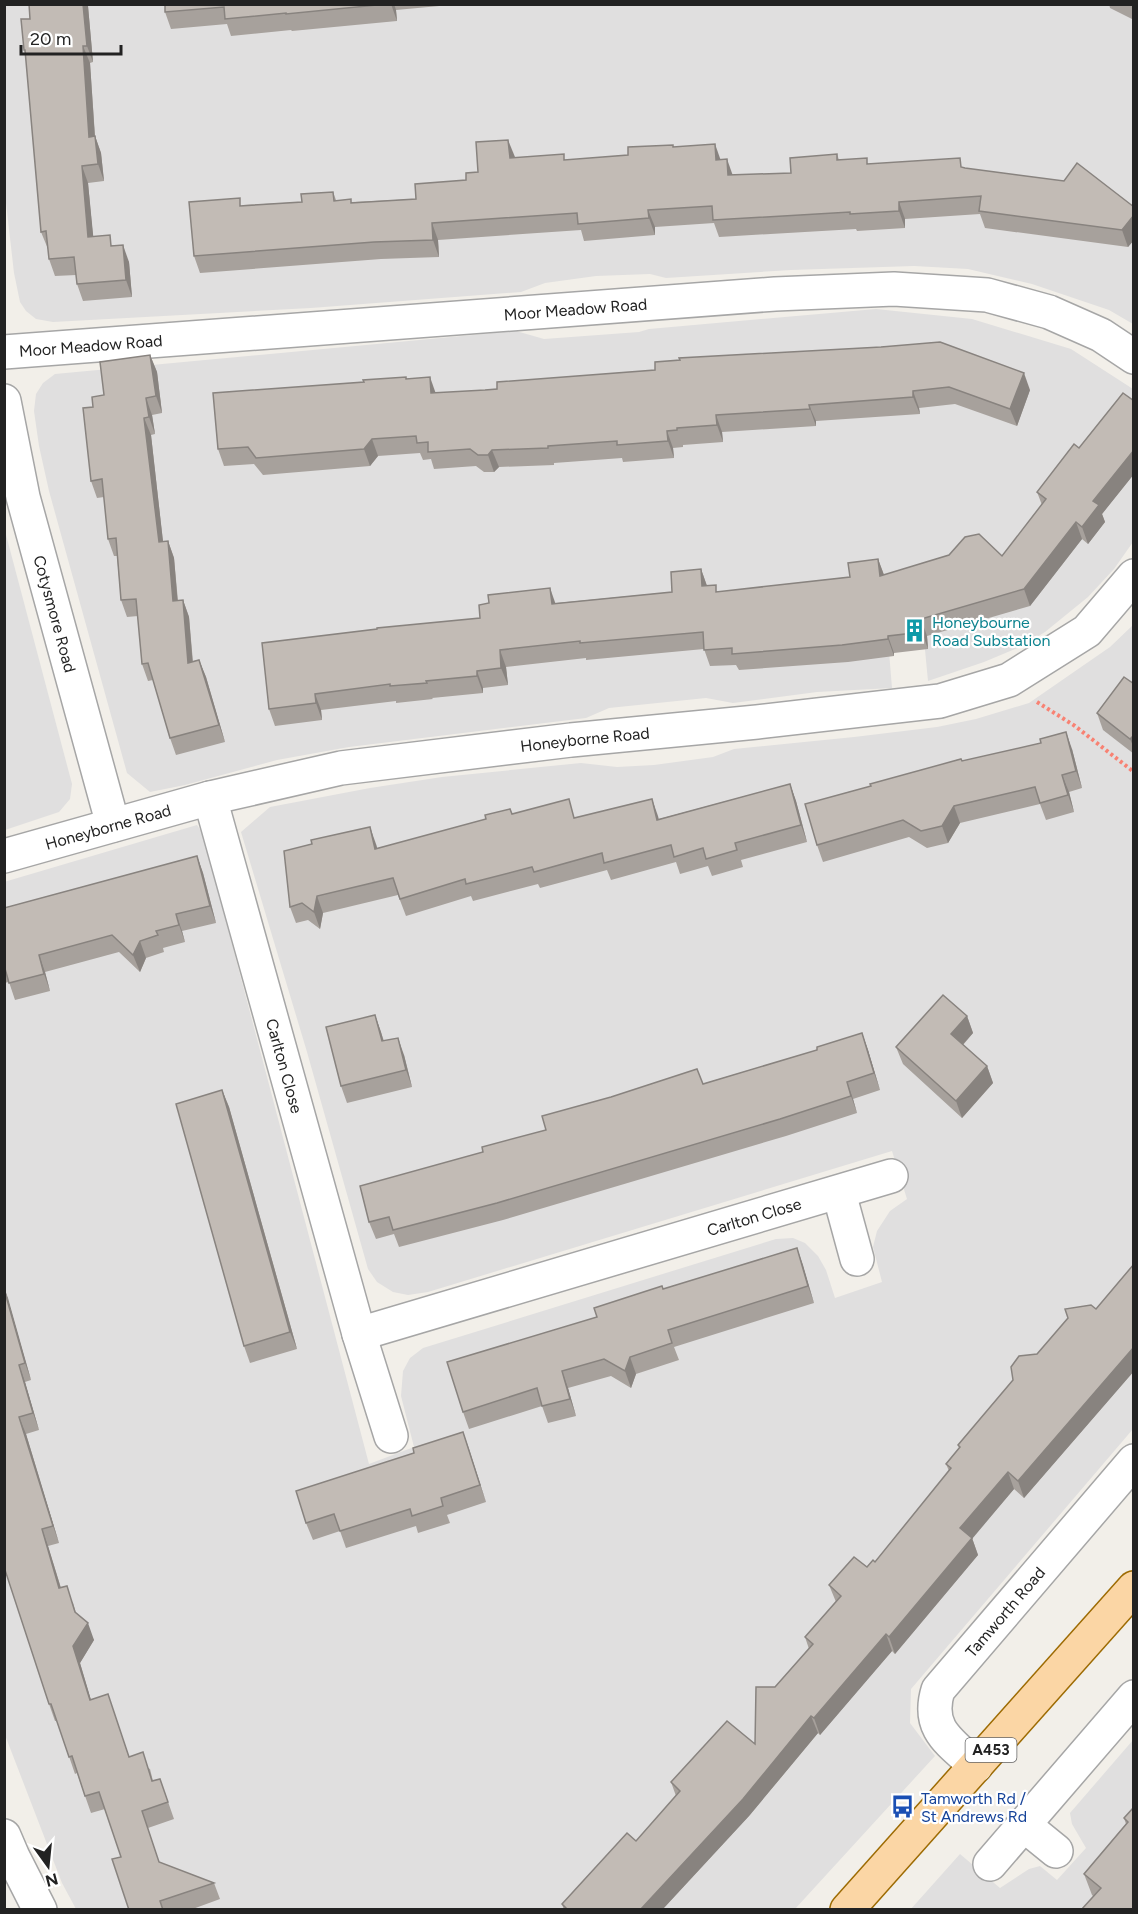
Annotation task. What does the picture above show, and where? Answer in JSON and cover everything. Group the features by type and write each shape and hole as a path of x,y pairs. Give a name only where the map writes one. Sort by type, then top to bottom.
{"main road":[{"name":"A453","path":"847,1910 1134,1588"}],"street":[{"name":"Moor Meadow Road","path":"4,352 752,295 894,289 987,295 1049,312 1101,335 1134,357"},
{"name":"Cotysmore Road","path":"4,401 23,497 113,825"},
{"name":"Honeyborne Road","path":"4,856 210,798 341,768 571,740 940,702 1009,680 1087,631 1134,576"},
{"name":"Carlton Close","path":"210,798 359,1334 391,1436"},
{"name":"Carlton Close","path":"359,1334 891,1176"},
{"path":"839,1193 858,1259"},
{"name":"Tamworth Road","path":"976,1766 948,1741 935,1722 933,1706 938,1690 1134,1461"},
{"path":"990,1864 1134,1698"},
{"path":"1024,1825 1056,1851"},
{"path":"4,1836 40,1910"}],"path":[{"path":"1009,680 1030,698 1075,726 1134,772"}],"shaded area":[{"path":"4,5 1133,5 1133,324 1109,310 1032,284 968,269 914,266 791,270 666,278 650,274 596,276 545,283 521,292 311,308 53,322 36,319 20,302 14,273 5,194"},
{"path":"876,309 972,319 1071,349 1133,389 1133,542 1114,569 1088,597 1045,632 1022,646 984,662 928,681 920,598 885,603 892,688 817,692 733,703 706,698 609,708 586,718 349,747 277,760 150,792 127,773 49,491 39,446 34,411 36,394 43,383 55,374 516,331 544,339"},
{"path":"5,531 72,784 70,799 59,812 5,830"},
{"path":"1133,625 1133,1429 911,1689 910,1723 935,1756 795,1909 76,1909 62,1883 5,1735 4,882 197,825 203,834 369,1464 414,1447 401,1396 403,1371 410,1358 423,1348 776,1239 793,1238 805,1243 818,1256 826,1270 835,1298 882,1282 873,1247 877,1231 890,1211 907,1199 892,1151 428,1292 408,1295 393,1292 377,1282 368,1269 307,1052 241,832 270,807 370,788 442,777 581,763 617,767 654,765 713,757 734,749 937,727 976,719 1029,703 1110,647"},
{"path":"1133,1740 1133,1909 910,1910 960,1854 1000,1888 1029,1869 1040,1866 1057,1880 1086,1848 1072,1824 1070,1813"}],"building":[{"path":"29,4 83,4 87,46 83,46 89,137 95,136 98,164 82,166 88,237 110,235 111,246 123,245 126,280 77,284 74,257 49,259 46,231 41,232 21,19 30,19"},
{"path":"165,4 387,4 225,19 224,7 165,12"},
{"path":"508,140 510,158 564,154 564,160 628,155 628,147 715,144 716,160 727,159 728,175 791,173 790,158 837,154 837,160 867,158 867,164 960,158 961,167 965,168 1064,181 1077,163 1134,207 1134,215 1122,230 979,211 981,196 899,202 899,211 713,220 712,206 648,210 649,218 578,224 577,213 432,223 433,240 374,242 194,256 189,202 240,198 240,206 302,202 301,194 333,192 334,201 351,199 351,203 416,199 415,184 466,180 466,173 478,172 476,142"},
{"path":"940,342 1024,373 1010,409 949,387 913,391 913,397 809,405 810,409 716,415 717,425 667,431 668,441 617,445 617,441 548,446 548,448 492,450 488,455 478,455 470,449 428,452 428,442 417,443 416,436 372,439 364,449 256,458 248,447 218,449 213,393 406,377 406,379 430,377 431,393 485,390 497,389 497,382 655,370 655,362 680,360 679,358"},
{"path":"150,355 156,396 146,398 149,417 144,418 159,542 168,541 173,601 183,600 188,663 199,660 219,725 170,738 148,663 142,664 136,599 121,600 116,538 108,539 102,479 91,481 83,408 93,407 92,397 104,395 100,362"},
{"path":"1123,393 1134,401 1134,450 1093,501 1099,505 1082,527 1076,522 1024,589 921,619 922,632 842,645 732,654 732,648 704,650 703,632 580,643 580,641 500,650 501,668 477,671 477,676 315,694 316,703 269,709 262,643 377,628 480,618 479,605 489,603 488,595 550,588 552,604 672,592 671,572 701,569 702,586 716,585 716,592 850,577 848,563 878,559 880,576 949,555 965,537 979,534 1002,556 1046,499 1037,492 1074,444 1079,448"},
{"path":"1124,677 1134,684 1134,735 1130,739 1097,713"},
{"path":"1066,732 1076,771 1062,775 1068,795 1040,803 1035,787 954,806 942,826 921,831 903,820 817,845 805,804 961,759 962,761 1041,743 1040,739"},
{"path":"790,784 801,825 735,843 737,850 706,859 703,848 674,857 671,845 604,863 602,853 534,872 532,867 466,884 465,879 400,899 393,878 317,896 314,912 302,903 290,907 284,851 312,844 311,840 370,827 375,849 486,819 485,815 510,809 512,814 569,799 574,818 652,799 657,820"},
{"path":"197,856 210,906 176,914 179,925 156,931 158,935 140,941 133,955 112,935 39,955 44,974 9,983 4,965 4,908"},
{"path":"943,995 967,1016 951,1034 987,1066 956,1101 896,1047"},
{"path":"375,1015 382,1041 398,1038 406,1070 341,1086 326,1027"},
{"path":"862,1033 874,1073 847,1082 851,1096 497,1203 393,1230 389,1217 369,1222 360,1186 483,1152 482,1147 546,1130 542,1116 611,1097 697,1069 703,1084 817,1050 817,1047"},
{"path":"222,1090 290,1332 244,1346 176,1104"},
{"path":"797,1248 808,1286 668,1330 672,1343 630,1357 625,1371 604,1359 562,1371 570,1399 542,1406 537,1388 463,1412 447,1362 597,1317 594,1308 662,1286 663,1289"},
{"path":"1134,1264 1134,1347 1018,1481 1008,1472 960,1528 972,1538 889,1637 886,1634 814,1718 811,1716 743,1799 640,1910 568,1910 562,1904 627,1833 636,1841 680,1791 671,1782 727,1721 755,1744 756,1687 775,1687 813,1644 805,1637 841,1596 829,1585 854,1557 867,1567 873,1560 875,1562 951,1468 946,1464 960,1447 958,1445 1013,1380 1011,1367 1019,1356 1037,1354 1068,1318 1065,1309 1091,1305 1096,1309"},
{"path":"4,1289 25,1363 19,1365 33,1413 19,1417 53,1526 42,1529 59,1588 67,1586 75,1612 88,1623 73,1646 90,1700 108,1694 129,1757 143,1752 152,1781 160,1779 168,1802 142,1811 159,1862 214,1883 160,1901 163,1910 129,1910 112,1859 121,1857 99,1792 85,1796 72,1756 69,1757 51,1704 49,1704 4,1567"},
{"path":"463,1432 480,1485 441,1498 443,1506 412,1516 410,1509 340,1531 334,1514 306,1523 296,1491 414,1453 413,1448"},
{"path":"1134,1807 1134,1908 1132,1910 1081,1910 1101,1888 1084,1874 1128,1822 1124,1818"}],"place":[{"name":"Honeybourne Road Substation","path":"914,631"},
{"name":"Tamworth Rd / St Andrews Rd","path":"903,1807"}]}
